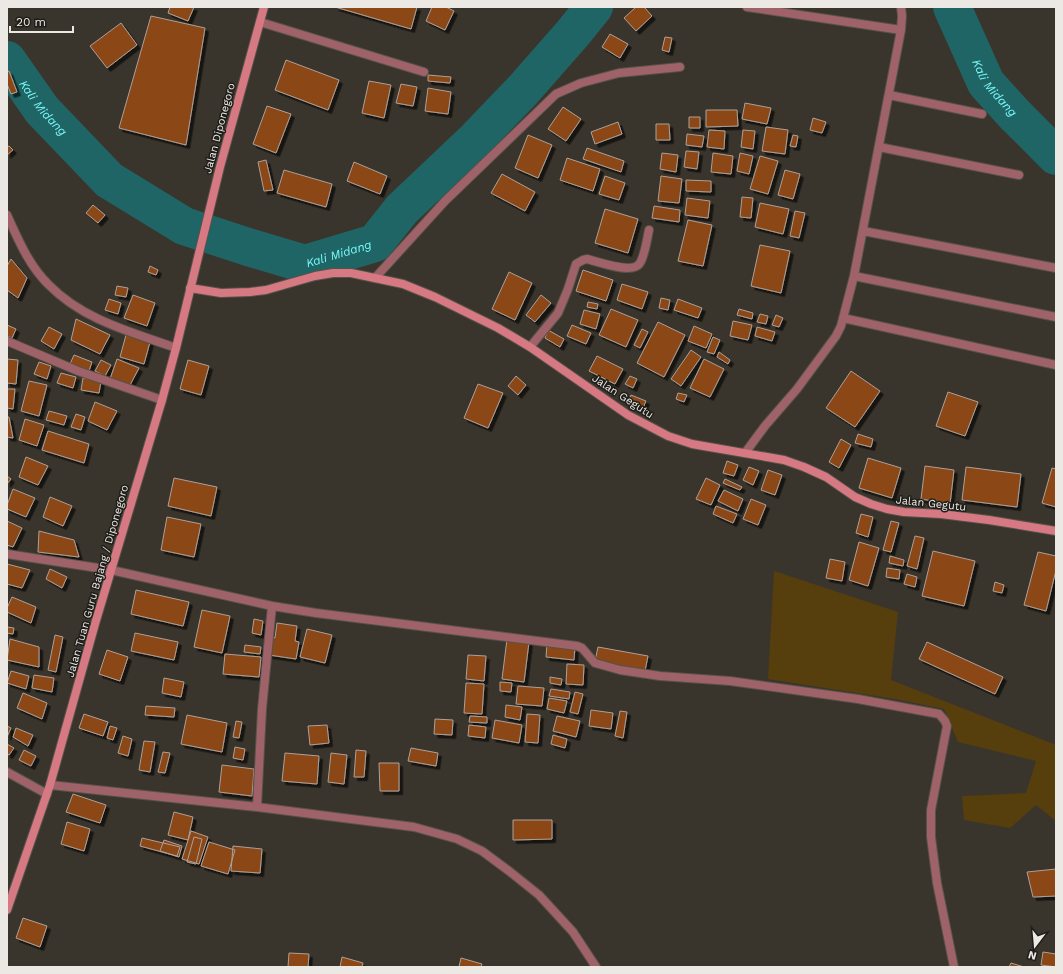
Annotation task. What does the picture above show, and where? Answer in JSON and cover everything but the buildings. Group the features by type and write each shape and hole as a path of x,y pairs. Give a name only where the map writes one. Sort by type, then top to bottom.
{"street":[{"name":"Jalan Diponegoro","path":"197,256 264,7"},
{"path":"747,7 901,30"},
{"path":"746,453 765,426 798,388 832,342 841,326 851,293 880,146 901,30 901,7"},
{"path":"260,22 424,72"},
{"path":"374,278 445,200 556,94 581,83 619,73 680,67"},
{"path":"889,95 982,114"},
{"path":"880,146 1019,175"},
{"path":"7,215 23,249 38,271 49,285 70,304 100,320 176,348"},
{"path":"530,347 558,313 576,264 587,259 627,269 635,267 640,262 649,230"},
{"path":"863,231 1056,268"},
{"name":"Jalan Tuan Guru Bajang / Diponegoro","path":"7,910 50,785 111,570 162,400 176,348 197,256"},
{"name":"Jalan Gegutu","path":"190,288 235,294 266,290 298,280 333,273 351,273 403,284 435,297 491,325 530,347 628,415 668,436 692,444 784,460 804,467 826,478 855,497 887,509 989,520 1056,531"},
{"path":"854,276 1056,317"},
{"path":"843,318 1056,365"},
{"path":"7,341 78,371 162,400"},
{"path":"7,554 111,570 272,606 316,613 570,644 582,648 595,663 620,670 660,676 737,682 858,699 940,714 947,726 932,810 931,837 937,883 954,967"},
{"path":"257,807 262,709 272,606"},
{"path":"7,772 47,794"},
{"path":"50,785 257,807 414,827 457,840 482,851 509,870 539,895 573,932 596,967"}],"shaded area":[{"path":"774,571 898,612 891,680 1056,745 1056,821 1036,805 1010,828 964,820 962,796 1026,793 1036,761 958,742 944,709 895,699 768,679"}],"waterway":[{"name":"Kali Midang","path":"7,60 42,110 109,180 184,226 305,264 375,243 402,209 476,139 523,90 594,7"},
{"name":"Kali Midang","path":"952,7 986,83 1014,114 1056,156"}]}
